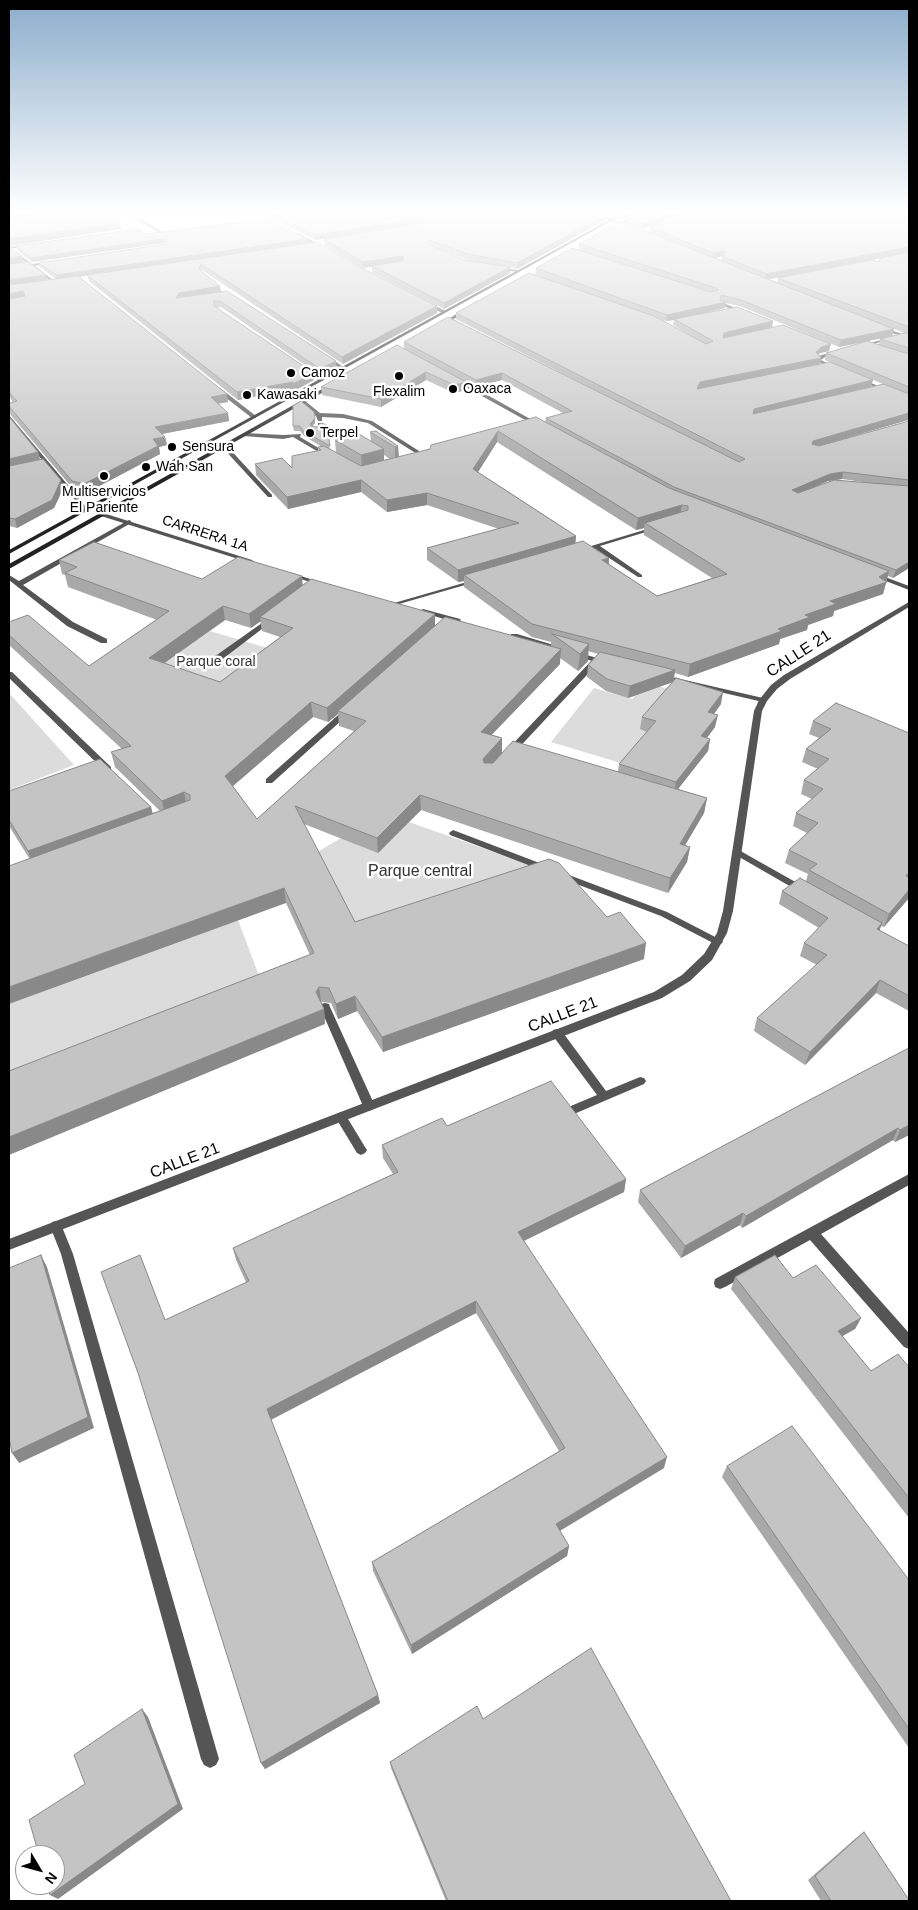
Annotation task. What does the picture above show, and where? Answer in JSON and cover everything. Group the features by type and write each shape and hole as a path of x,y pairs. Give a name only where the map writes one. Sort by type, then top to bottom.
{"main road":[{"path":"9,552 460,303"},
{"path":"432,329 472,307"},
{"path":"9,568 340,381"}],"street":[{"path":"426,303 444,312"},
{"path":"723,304 755,317"},
{"path":"728,311 738,309"},
{"path":"449,320 457,324"},
{"path":"875,325 909,338"},
{"path":"858,347 903,336"},
{"path":"867,345 875,348"},
{"path":"831,348 840,352"},
{"path":"845,373 827,366 818,360 823,356 848,349"},
{"path":"318,352 343,368"},
{"path":"297,364 321,380"},
{"path":"818,368 827,366"},
{"path":"854,376 909,399"},
{"path":"451,377 547,430"},
{"path":"216,387 254,417"},
{"path":"871,390 880,388"},
{"path":"303,402 319,415 349,417 370,422 427,458 419,460"},
{"path":"319,415 320,424"},
{"path":"9,417 86,510"},
{"path":"315,429 320,424"},
{"path":"320,424 340,432 369,451"},
{"path":"245,435 296,435 336,460"},
{"path":"224,446 270,496"},
{"path":"38,465 47,463"},
{"name":"CARRERA 1A","path":"103,515 260,564"},
{"path":"19,584 128,522"},
{"path":"577,552 665,525"},
{"path":"595,546 640,576"},
{"path":"279,570 314,586 334,587"},
{"path":"871,574 909,588"},
{"path":"9,576 70,624 104,641"},
{"path":"397,603 483,578"},
{"path":"388,601 470,624"},
{"name":"CALLE 21","path":"9,1244 658,995 686,978 708,957 718,942 728,911 756,723 763,700 774,687 787,677 909,604"},
{"path":"217,659 280,612"},
{"path":"444,626 452,619"},
{"path":"506,634 616,664"},
{"path":"501,762 597,659"},
{"path":"653,673 763,700"},
{"path":"9,674 114,774"},
{"path":"269,781 356,704"},
{"path":"513,749 522,752"},
{"path":"453,833 664,914 718,942"},
{"path":"737,852 816,898"},
{"path":"325,1007 370,1106"},
{"path":"557,1033 604,1096"},
{"path":"570,1111 640,1081"},
{"path":"341,1117 361,1150"},
{"path":"720,1283 813,1234 909,1179"},
{"path":"56,1226 67,1254 210,1759"},
{"path":"813,1234 909,1343"}],"green space":[{"name":"Parque coral","path":"210,631 281,652 226,694 152,672"},
{"path":"646,684 675,690 654,734 627,765 551,742 594,688 632,699"},
{"path":"9,693 74,765 9,790"},
{"name":"Parque central","path":"409,822 553,873 316,951 314,854 341,838"},
{"path":"238,920 264,989 9,1089 9,1004"}],"building":[{"path":"9,303 112,303 227,394 211,397 228,413 155,427 165,437 153,439 158,446 84,484 72,481 9,406 9,403 17,401 9,392"},
{"path":"123,303 214,303 214,306 314,373 293,384 293,382 237,392"},
{"path":"223,303 246,303 336,361 320,369"},
{"path":"260,303 431,303 437,306 342,357"},
{"path":"474,303 617,303 654,316 706,344 713,341 674,319 737,307 773,321 724,333 723,338 783,325 831,344 822,347 816,352 821,358 700,382 697,389 830,362 873,380 754,409 753,414 884,384 909,394 909,413 813,441 812,444 819,446 909,421 909,480 843,472 830,474 792,490 798,493 834,480 909,486 909,562 896,570 674,487 546,418 572,411 517,381 502,373 476,380 404,342 448,317 739,462 745,459 456,313"},
{"path":"634,303 721,303 667,315"},
{"path":"749,303 829,303 894,329 841,340"},
{"path":"845,303 909,303 909,327"},
{"path":"905,333 909,334 909,348 880,339"},
{"path":"867,341 909,354 909,387 826,353"},
{"path":"397,345 466,382 454,385 426,372 381,399 321,387"},
{"path":"301,401 314,412 315,418 310,424 311,426 317,427 321,423 327,425 330,446 303,431 300,426 293,426 293,406"},
{"path":"9,417 38,452 9,459"},
{"path":"536,417 669,488 889,571 879,577 887,582 830,601 836,604 805,615 810,617 778,629 782,631 690,664 532,624 464,575 583,541 609,558 602,560 657,596 727,574 645,523 688,510 688,506 682,505 638,518 498,431 473,469 576,536 458,570 427,548 519,523 427,493 387,500 361,480 287,497 255,464 282,458 292,468 292,456 321,450 318,447 324,446 361,466 430,449 431,445"},
{"path":"376,431 398,446 395,447 370,432"},
{"path":"359,434 384,449 361,455 335,440"},
{"path":"43,459 61,480 52,500 15,519 9,518 9,466"},
{"path":"94,542 202,579 238,557 302,576 249,614 223,606 149,658 220,682 293,628 260,617 311,579 435,614 327,708 311,702 225,776 257,819 366,721 338,711 445,617 561,649 481,732 502,738 483,759 484,763 493,763 513,741 707,798 680,844 690,847 670,878 420,795 377,838 295,806 355,922 549,859 559,863 607,917 620,912 646,943 382,1037 355,996 336,1004 329,988 319,987 316,992 324,1009 9,1137 9,1071 314,953 284,888 9,987 9,866 190,800 190,795 184,792 162,801 111,752 131,746 9,635 9,622 28,615 89,666 169,611 65,573 77,567 59,560"},
{"path":"552,634 589,644 580,654"},
{"path":"600,652 675,670 630,686 607,679 588,665"},
{"path":"676,678 723,692 708,712 718,715 701,736 710,739 676,782 619,764 656,721 642,717"},
{"path":"836,703 909,733 909,872 906,876 909,877 909,890 889,914 809,870 817,864 789,850 818,823 796,813 823,789 804,780 829,759 806,749 831,729 813,721"},
{"path":"100,759 151,807 28,851 9,820 9,791"},
{"path":"800,878 882,923 877,929 909,946 909,996 880,980 810,1052 757,1018 827,955 804,943 828,918 782,891"},
{"path":"909,1048 909,1125 900,1130 898,1128 746,1216 743,1213 685,1246 640,1190 868,1069"},
{"path":"551,1081 626,1179 518,1232 667,1457 556,1524 569,1546 411,1645 372,1562 565,1448 476,1301 267,1409 378,1695 261,1763 138,1373 101,1272 140,1255 165,1320 249,1281 233,1248 398,1172 382,1145 442,1118 447,1126"},
{"path":"41,1255 88,1417 12,1453 9,1438 9,1268"},
{"path":"775,1255 793,1278 816,1265 861,1318 838,1331 871,1371 898,1354 909,1367 909,1498 735,1277"},
{"path":"792,1426 909,1580 909,1729 727,1466"},
{"path":"591,1648 731,1901 448,1901 390,1762 477,1706 483,1719"},
{"path":"142,1709 178,1804 65,1884 65,1845 36,1845 29,1820 85,1784 74,1755"},
{"path":"864,1832 909,1901 831,1901 815,1876"}],"place":[{"name":"Camoz","path":"291,373"},
{"name":"Flexalim","path":"399,376"},
{"name":"Oaxaca","path":"453,389"},
{"name":"Kawasaki","path":"247,395"},
{"name":"Terpel","path":"310,433"},
{"name":"Sensura","path":"172,447"},
{"name":"Wah San","path":"146,467"},
{"name":"Multiservicios El Pariente","path":"104,476"}]}
